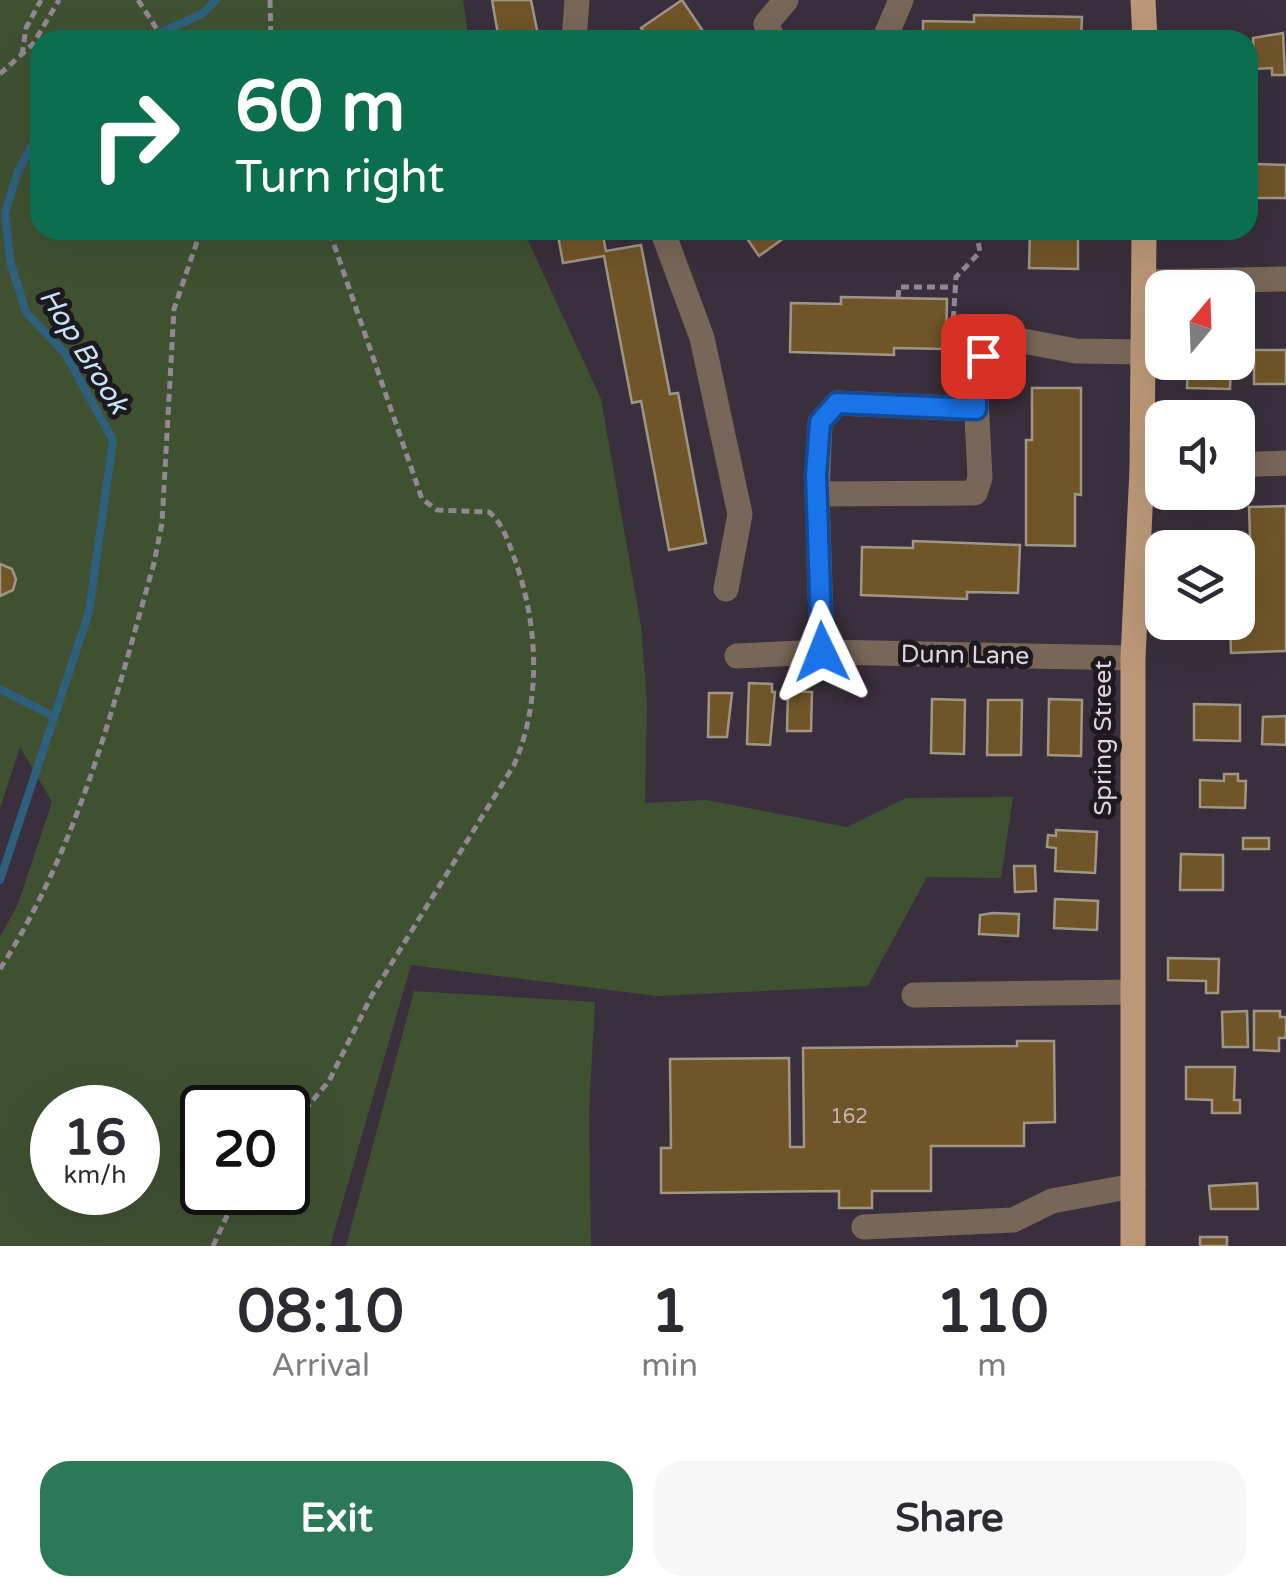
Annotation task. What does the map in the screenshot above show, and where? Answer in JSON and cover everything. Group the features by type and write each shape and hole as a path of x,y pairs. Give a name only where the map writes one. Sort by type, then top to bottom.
{"main road":[{"path":"1143,0 1144,30"},
{"name":"Spring Street","path":"1144,240 1147,400"},
{"name":"Spring Street","path":"1133,1246 1133,658 1148,510"}],"street":[{"path":"573,30 572,8 576,0"},
{"path":"769,30 766,24 786,0"},
{"path":"888,30 901,0"},
{"path":"666,240 702,338 740,514 726,589"},
{"path":"1144,282 1286,278"},
{"path":"817,494 975,493 980,478 976,376 990,335 1076,351 1143,352"},
{"path":"822,652 817,494 820,422 837,403 976,409"},
{"path":"1255,464 1286,463"},
{"name":"Dunn Lane","path":"737,656 822,652 1133,658"},
{"path":"914,995 1133,992"},
{"path":"864,1226 1013,1220 1052,1201 1133,1186"}],"path":[{"path":"22,55 21,42 42,0"},
{"path":"39,30 59,0"},
{"path":"270,0 270,30"},
{"path":"140,3 158,30"},
{"path":"0,74 30,43"},
{"path":"0,968 49,888 71,839 154,563 162,523 174,309 198,240"},
{"path":"310,1102 328,1080 372,996 514,766 522,748 533,669 530,604 502,530 489,512 437,510 422,499 332,240"},
{"path":"948,405 956,276 980,252 978,240"},
{"path":"898,298 899,286 955,287"},
{"path":"214,1246 228,1215"}],"green space":[{"path":"0,0 463,0 468,30 30,30 30,240 528,240 601,399 641,626 647,702 645,803 706,800 847,827 906,798 1013,797 1001,878 927,877 868,986 657,996 411,965 330,1246 0,1246 0,937 18,904 52,802 20,747 0,808"},
{"path":"414,991 595,1002 589,1112 591,1246 346,1246"}],"building":[{"path":"492,0 531,0 537,30 497,30"},
{"path":"682,0 702,30 642,30"},
{"path":"974,15 1082,17 1081,30 923,30 923,21 974,22"},
{"path":"1283,33 1285,75 1272,75 1272,68 1258,69 1258,37"},
{"path":"1258,164 1286,165 1286,198 1258,198"},
{"path":"559,240 604,240 606,251 641,245 670,394 678,393 706,543 669,550 641,401 632,403 604,256 563,263"},
{"path":"748,240 781,240 759,256"},
{"path":"1030,240 1078,240 1078,269 1029,268"},
{"path":"841,297 947,299 946,349 894,348 894,355 790,352 791,303 841,304"},
{"path":"1255,350 1286,350 1286,384 1254,384"},
{"path":"1187,380 1230,380 1230,389 1187,388"},
{"path":"1032,388 1081,388 1081,495 1075,494 1075,546 1026,545 1026,440 1032,440"},
{"path":"1286,506 1286,651 1231,653 1231,640 1255,640 1255,530 1250,530 1249,510"},
{"path":"913,541 1020,545 1018,593 967,592 967,599 861,595 862,547 913,548"},
{"path":"0,564 12,569 16,579 13,590 0,596"},
{"path":"749,683 772,684 775,692 770,745 747,744"},
{"path":"788,691 812,692 811,731 787,731"},
{"path":"709,693 732,693 727,737 708,737"},
{"path":"932,699 965,700 964,754 931,753"},
{"path":"1049,699 1082,700 1081,756 1048,755"},
{"path":"988,700 1022,700 1021,755 987,755"},
{"path":"1194,704 1240,705 1240,741 1194,740"},
{"path":"1286,716 1286,745 1262,744 1263,717"},
{"path":"1224,774 1238,774 1238,781 1246,781 1245,808 1200,807 1200,780 1224,781"},
{"path":"1056,830 1097,832 1095,873 1055,871 1056,848 1047,847 1048,835 1056,836"},
{"path":"1243,838 1269,838 1269,849 1243,849"},
{"path":"1181,854 1223,855 1223,890 1180,890"},
{"path":"1014,866 1035,866 1036,891 1015,892"},
{"path":"1055,899 1098,901 1097,930 1054,928"},
{"path":"1019,914 1018,936 979,934 980,915"},
{"path":"1168,958 1219,959 1218,993 1206,993 1206,981 1168,980"},
{"path":"1247,1011 1248,1047 1223,1047 1222,1012"},
{"path":"1254,1011 1280,1011 1280,1017 1286,1017 1286,1038 1279,1038 1279,1051 1254,1050"},
{"path":"1017,1041 1054,1041 1055,1122 1024,1123 1024,1146 931,1146 931,1191 872,1191 872,1208 839,1208 839,1191 661,1193 661,1148 671,1148 670,1059 789,1058 790,1147 804,1147 803,1048 1017,1046"},
{"path":"1186,1067 1235,1067 1234,1100 1240,1100 1240,1113 1212,1113 1212,1100 1186,1099"},
{"path":"1257,1183 1258,1209 1211,1209 1209,1186"},
{"path":"1200,1237 1227,1237 1227,1246 1200,1246"}],"waterway":[{"name":"Hop Brook","path":"167,30 202,14 216,0"},
{"name":"Hop Brook","path":"0,880 89,612 113,440 65,353 26,312 10,261 5,213 18,171 30,149"},
{"path":"0,689 53,716"}],"route":[{"path":"822,652 816,475 820,422 837,403 976,409 976,376 983,356"}]}
